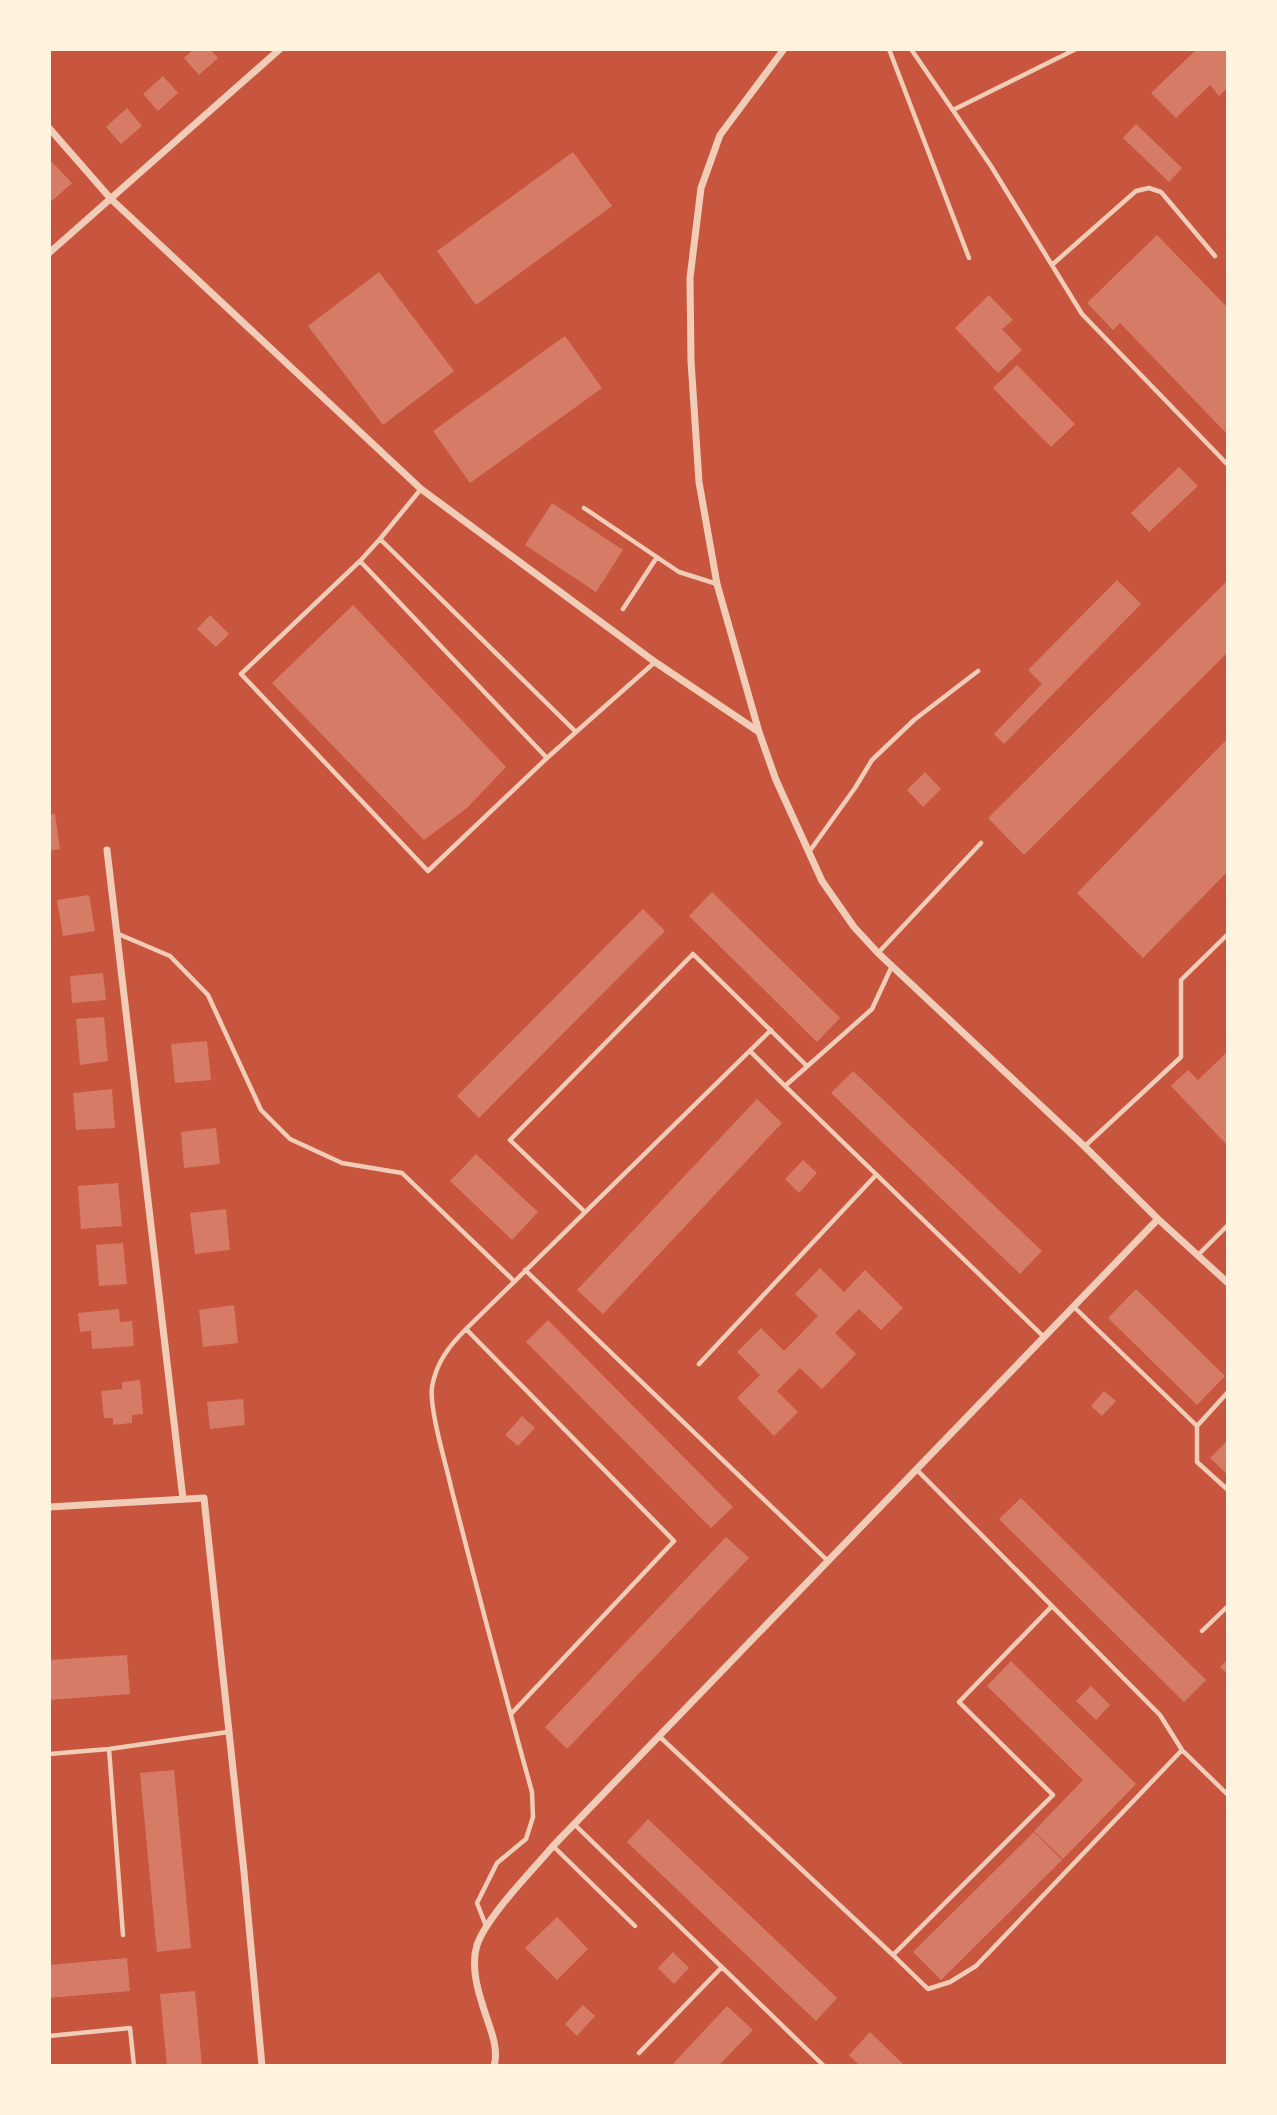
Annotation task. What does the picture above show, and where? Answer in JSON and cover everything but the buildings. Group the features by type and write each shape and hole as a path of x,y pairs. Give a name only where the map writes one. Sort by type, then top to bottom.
{"street":[{"path":"49,253 280,49"},
{"path":"784,49 720,135 701,188 690,278 691,361 699,482 716,584 759,732 776,780 822,881 834,901 878,953 1158,1219 1227,1279"},
{"path":"49,128 111,199 421,489 655,662 759,732"},
{"path":"107,850 183,1499"},
{"path":"497,2064 474,1968 476,1946 486,1926 553,1846 1158,1219"},
{"path":"49,1507 204,1498 262,2066"}],"lane":[{"path":"889,49 969,258"},
{"path":"911,49 955,109 1082,314 1228,465"},
{"path":"955,109 1076,49"},
{"path":"1052,264 1136,191 1149,188 1161,192 1215,256"},
{"path":"421,489 360,561 241,674 428,872 547,758 655,662"},
{"path":"584,508 679,572 716,584"},
{"path":"380,539 576,732"},
{"path":"623,608 657,557"},
{"path":"360,561 547,758"},
{"path":"809,852 872,760 914,720 978,671"},
{"path":"878,953 981,843"},
{"path":"115,933 170,956 208,995 261,1110 290,1139 342,1163 402,1173 514,1281"},
{"path":"1084,1146 1181,1057 1181,980 1228,934"},
{"path":"584,1212 510,1140 693,954 807,1066"},
{"path":"785,1086 872,1009 892,966"},
{"path":"486,1926 477,1903 497,1863 526,1839 533,1817 532,1792 438,1432 431,1390 438,1364 451,1343 771,1030"},
{"path":"750,1051 1044,1338"},
{"path":"699,1364 876,1175"},
{"path":"1198,1255 1228,1225"},
{"path":"525,1270 828,1561"},
{"path":"1073,1306 1197,1426"},
{"path":"466,1329 674,1541 511,1714"},
{"path":"1228,1392 1197,1426 1197,1462 1228,1490"},
{"path":"917,1470 1160,1715 1182,1750 1228,1796"},
{"path":"893,1955 1053,1795 959,1702 1052,1606"},
{"path":"1202,1631 1228,1606"},
{"path":"49,1754 109,1749 229,1732"},
{"path":"660,1737 928,1989 950,1982 976,1966 1182,1750"},
{"path":"109,1749 124,1935"},
{"path":"574,1824 824,2066"},
{"path":"553,1846 635,1926"},
{"path":"639,2053 722,1967"},
{"path":"49,2036 130,2028 134,2066"}]}
